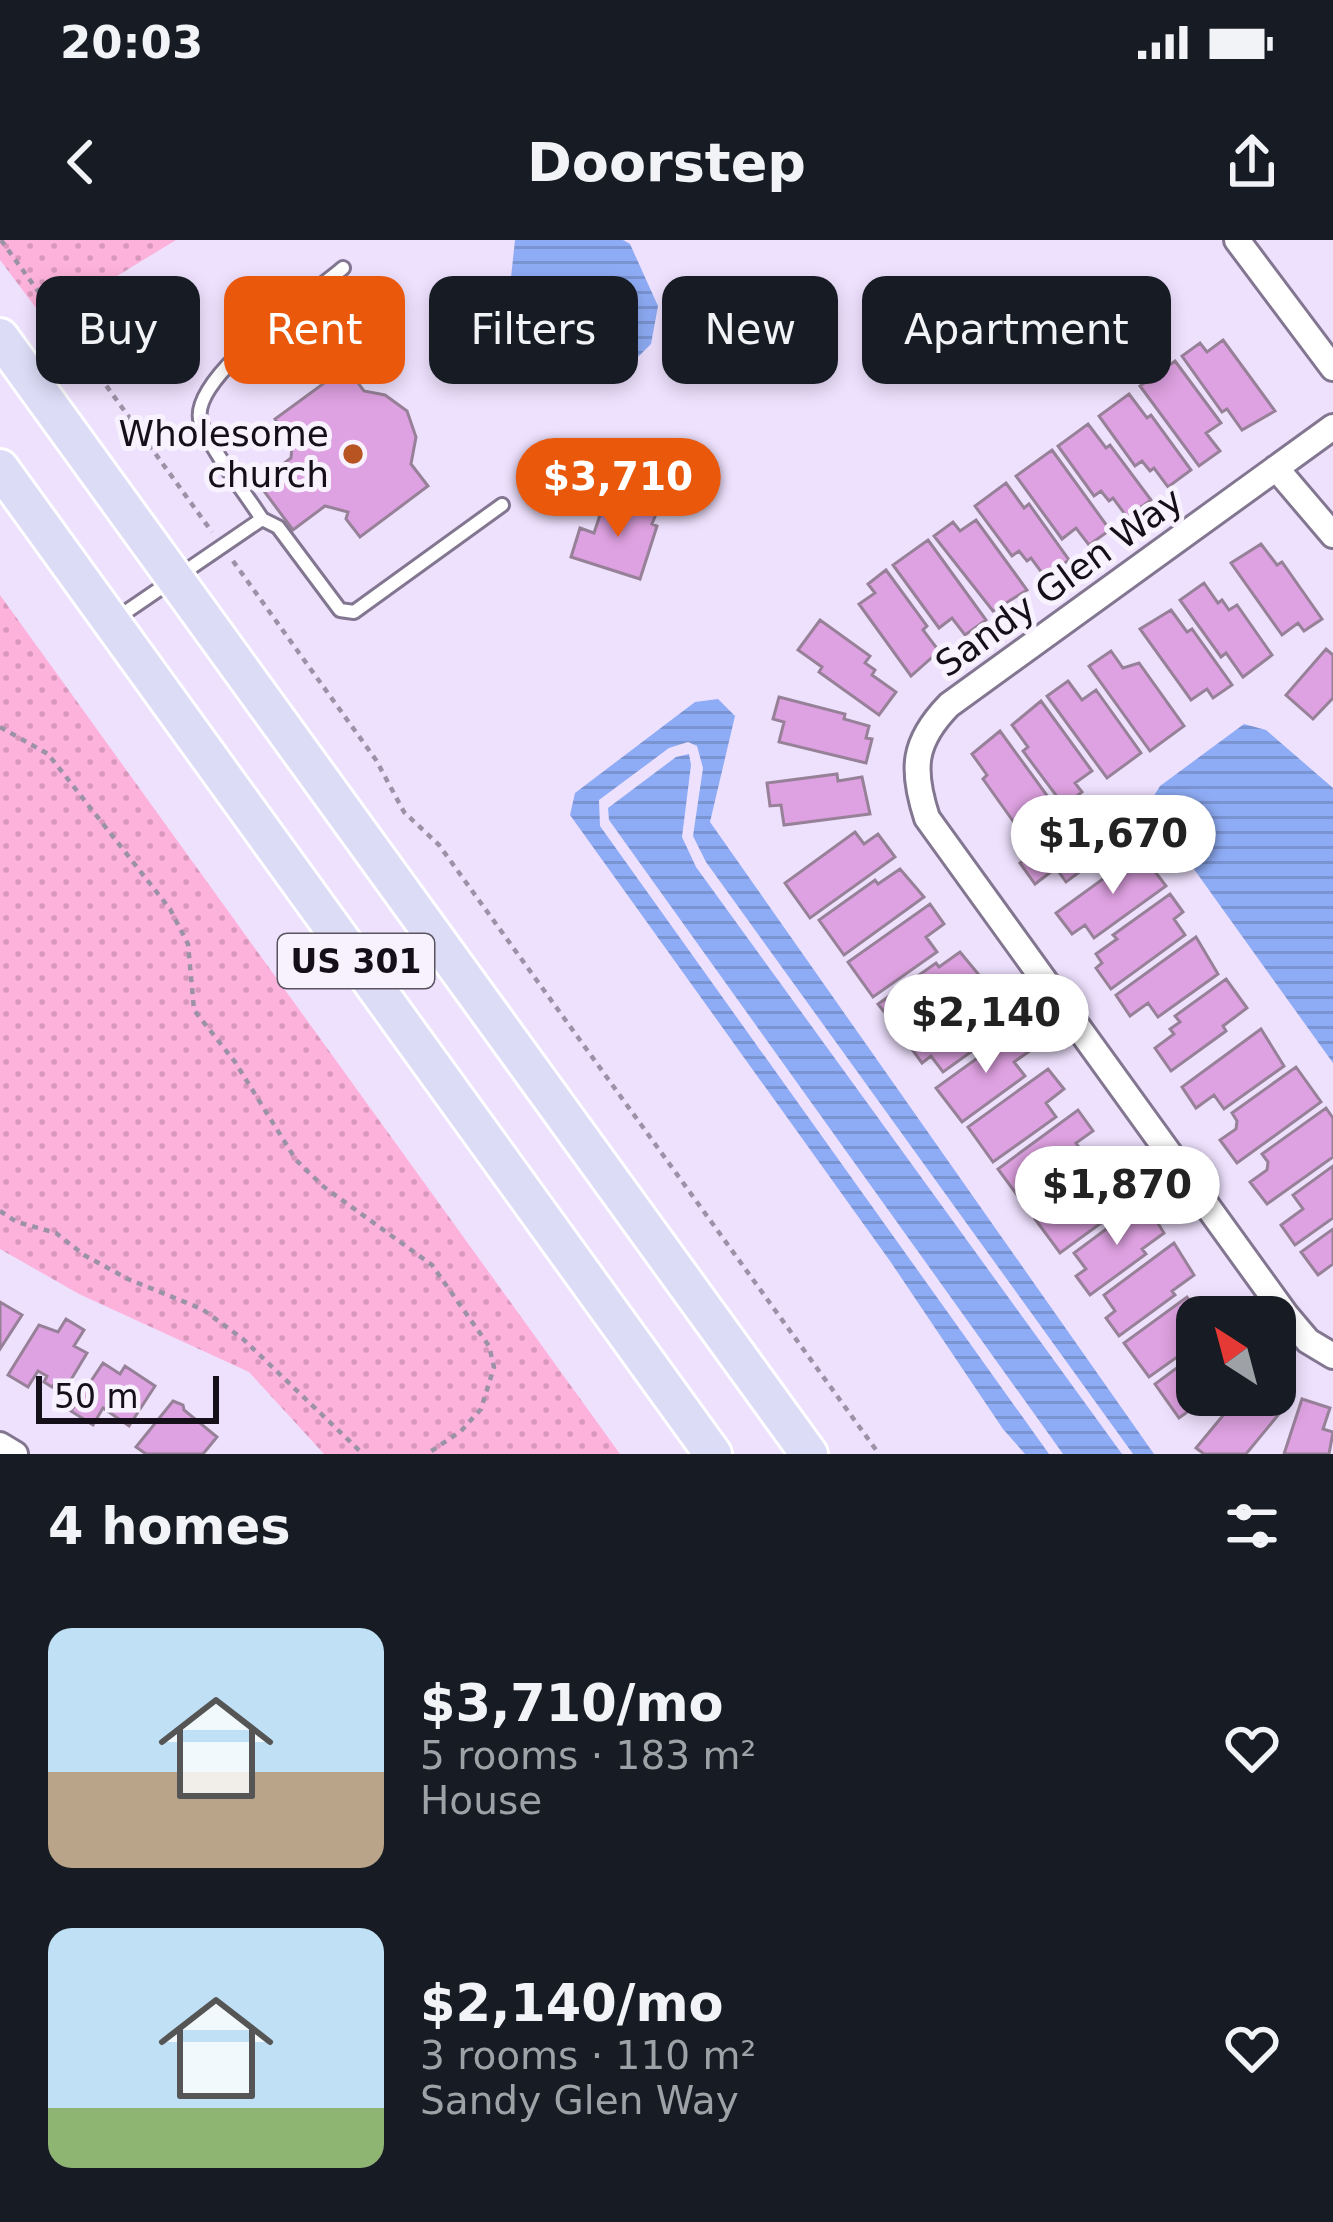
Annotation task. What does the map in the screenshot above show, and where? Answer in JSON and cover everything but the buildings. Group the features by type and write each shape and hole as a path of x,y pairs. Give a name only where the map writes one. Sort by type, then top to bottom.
{"main road":[{"name":"US 301","path":"0,337 809,1454"},
{"name":"US 301","path":"0,468 713,1454"}],"street":[{"path":"1237,240 1333,368"},
{"name":"Sandy Glen Way","path":"1333,427 949,705 928,727 918,754 916,785 927,818 1286,1315 1308,1341 1333,1356"},
{"path":"1276,468 1333,535"},
{"path":"0,1445 15,1454"}],"lane":[{"path":"343,268 220,370 202,403 201,423 262,519 278,527 340,610 355,612 502,505"},
{"path":"112,622 262,519"}],"path":[{"path":"1,240 376,760 404,812 439,845 879,1454"},
{"path":"0,727 48,754 170,909 188,944 194,1010 235,1062 296,1160 324,1187 432,1265 489,1346 494,1367 481,1409 461,1432 427,1454"},
{"path":"0,1211 17,1222 56,1233 84,1256 202,1310 243,1339 363,1454"}],"shaded area":[{"path":"0,240 176,240 117,276 36,276 36,308 0,260"},
{"path":"0,595 620,1454 324,1454 249,1372 79,1294 0,1249"}],"water":[{"path":"515,240 623,240 630,244 658,306 651,344 638,357 638,276 511,276"},
{"path":"718,699 735,716 710,822 1154,1454 1133,1454 706,862 693,836 703,768 697,746 688,742 669,748 599,800 600,826 1049,1454 1025,1454 1003,1429 890,1261 570,815 575,793 695,702"},
{"path":"1244,724 1266,730 1333,788 1333,1063 1153,812 1152,799 1160,786"},
{"path":"689,754 682,837 696,867 1122,1454 1063,1454 609,820 608,808 676,757"}],"place":[{"name":"Wholesome church","path":"353,454"}]}
